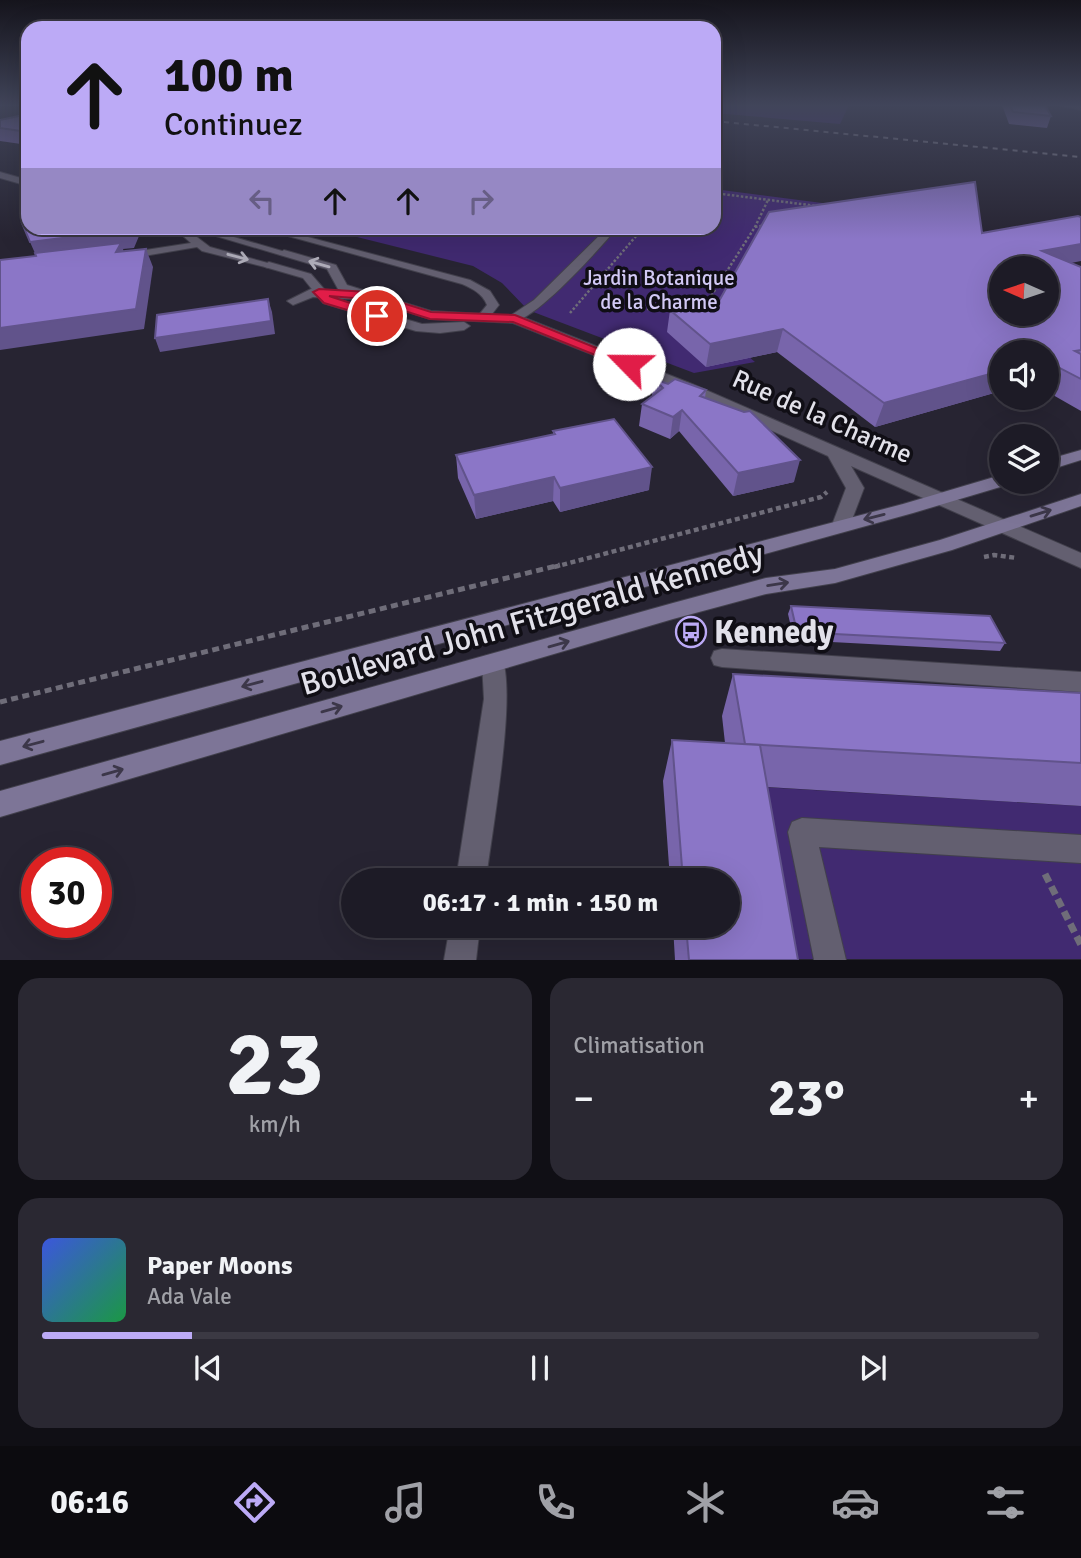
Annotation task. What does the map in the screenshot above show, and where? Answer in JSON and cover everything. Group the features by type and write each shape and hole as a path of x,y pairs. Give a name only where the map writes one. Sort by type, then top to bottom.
{"main road":[{"path":"1059,462 1081,455"},
{"name":"Boulevard John Fitzgerald Kennedy","path":"0,752 989,484"},
{"name":"Boulevard John Fitzgerald Kennedy","path":"0,804 766,586 835,576 945,545 1081,500"}],"street":[{"path":"0,175 21,181"},
{"path":"187,235 202,246"},
{"name":"Rue de la Charme","path":"219,235 332,267 342,287 430,315 515,319 540,328 687,387 1081,561"},
{"path":"290,235 466,282 486,291 490,297 493,305 484,316"},
{"path":"515,319 538,303 605,235"},
{"path":"117,257 202,246"},
{"name":"Rue de la Charme","path":"202,246 307,276 313,279 319,292 327,300 421,328 440,329 489,324 540,328"},
{"path":"293,301 300,296 319,292 368,296"},
{"path":"834,451 855,488 841,525"},
{"path":"722,658 1081,682"},
{"path":"473,868 496,699 493,663"},
{"path":"830,960 802,832 1081,849"},
{"path":"460,960 463,938"}],"path":[{"path":"721,195 820,207"},
{"path":"699,309 707,305 755,227 768,200"},
{"path":"755,227 768,225"},
{"path":"570,313 637,235"},
{"path":"647,309 684,309"},
{"path":"0,702 469,589 821,497 836,486"},
{"path":"973,560 994,555 1020,559"},
{"path":"1031,846 1081,945"}],"green space":[{"name":"Jardin Botanique de la Charme","path":"721,190 861,208 713,326 755,362 694,373 528,310 502,283 473,266 349,235 721,235"},
{"path":"745,786 1081,806 1081,959 772,959"}],"building":[{"path":"975,182 982,233 1081,217 1081,244 1042,251 1054,256 989,256 989,326 1059,326 1059,258 1081,267 1081,350 1075,351 1081,354 1081,379 1059,368 1059,340 989,340 989,374 884,403 783,329 710,344 670,310 719,301 769,212"},
{"path":"27,235 87,235 30,242"},
{"path":"121,243 116,252 146,249 136,309 0,328 0,260"},
{"path":"268,299 271,321 155,338 157,315"},
{"path":"654,379 668,384 675,379 706,390 700,396 744,412 750,411 800,460 738,473 682,410 673,417 642,404 663,388"},
{"path":"614,419 652,467 560,488 554,477 474,495 456,455 555,434 553,431"},
{"path":"791,606 990,616 1005,643 797,632"},
{"path":"733,674 1081,693 1081,763 745,744"},
{"path":"672,740 760,745 798,960 689,960 687,938 740,938 740,868 682,868"}],"railway":[{"path":"1008,150 1081,157"}],"place":[{"name":"Kennedy","path":"691,632"}],"route":[{"path":"377,316 327,300 319,292 368,296 430,315 515,319 629,364"}]}
